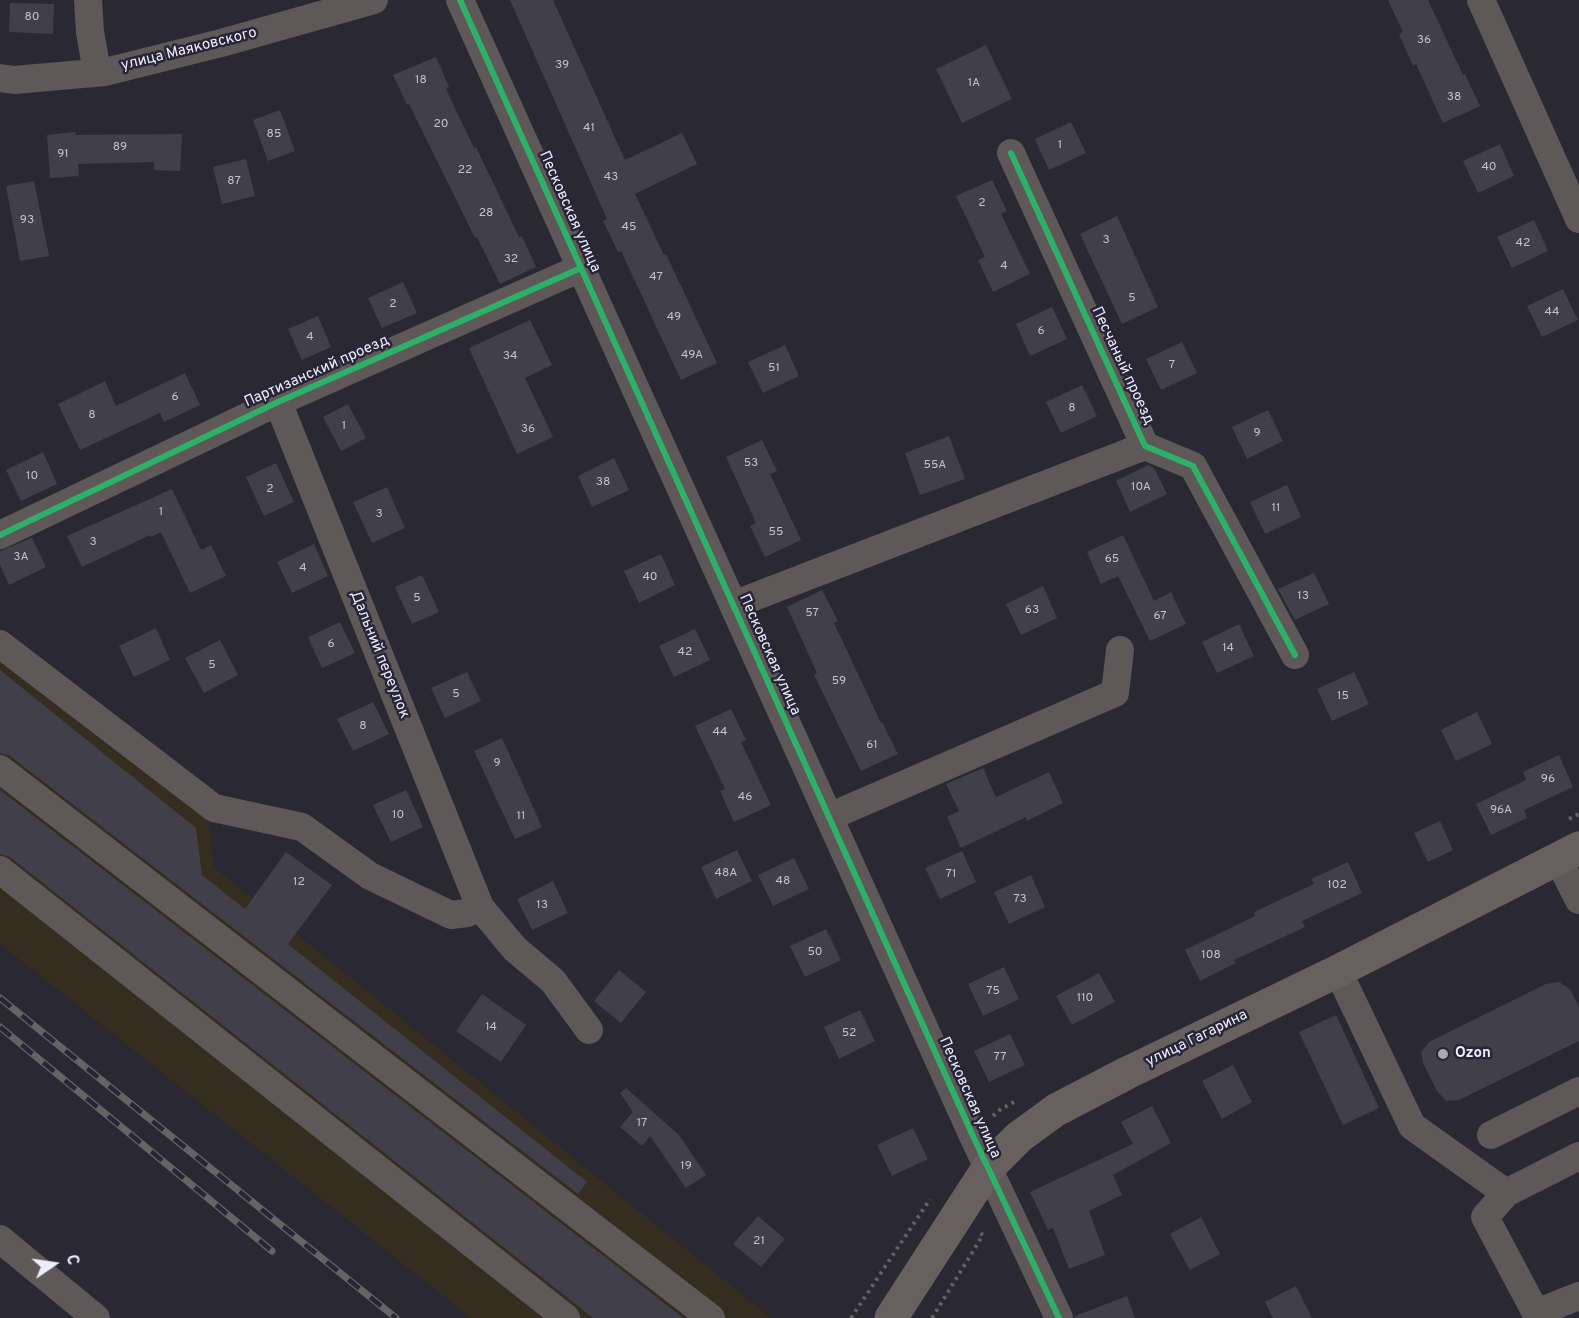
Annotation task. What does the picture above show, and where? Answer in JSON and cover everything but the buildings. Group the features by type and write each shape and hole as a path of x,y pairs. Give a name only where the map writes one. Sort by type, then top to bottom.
{"main road":[{"name":"улица Гагарина","path":"891,1318 988,1168 1019,1137 1056,1110 1569,854"}],"street":[{"path":"88,0 90,32 97,72"},
{"name":"улица Маяковского","path":"0,78 15,80 97,72 221,43 374,0"},
{"name":"Песковская улица","path":"460,0 1002,1199 1059,1318"},
{"path":"1481,0 1579,219"},
{"name":"Песчаный проезд","path":"1011,153 1145,446 1194,466 1294,655"},
{"name":"Партизанский проезд","path":"0,535 278,402 581,268"},
{"name":"Дальний переулок","path":"278,402 480,907 515,949 553,981 589,1030"},
{"path":"733,605 1145,446"},
{"path":"0,644 214,808 302,827 370,876 451,915 467,913 480,907"},
{"path":"829,817 1115,693 1120,650"},
{"path":"0,769 711,1318"},
{"path":"1569,854 1579,900"},
{"path":"0,870 566,1318"},
{"path":"1338,971 1412,1126 1506,1193"},
{"path":"1491,1135 1579,1091"},
{"path":"1579,1155 1506,1193 1485,1217 1536,1313 1579,1296"},
{"path":"0,1239 96,1318"}],"path":[{"path":"851,1318 931,1198"},
{"path":"983,1235 1002,1199"}],"shaded area":[{"path":"0,655 207,812 214,867 771,1318 471,1318 0,944"}],"railway":[{"path":"0,998 396,1318"},
{"path":"0,1027 272,1251"}],"cycle path":[{"path":"460,0 973,1136 1059,1318"},
{"path":"1011,153 1145,446 1193,466 1295,655"},
{"path":"0,535 278,402 581,268"}],"place":[{"name":"Ozon","path":"1443,1054"}]}
